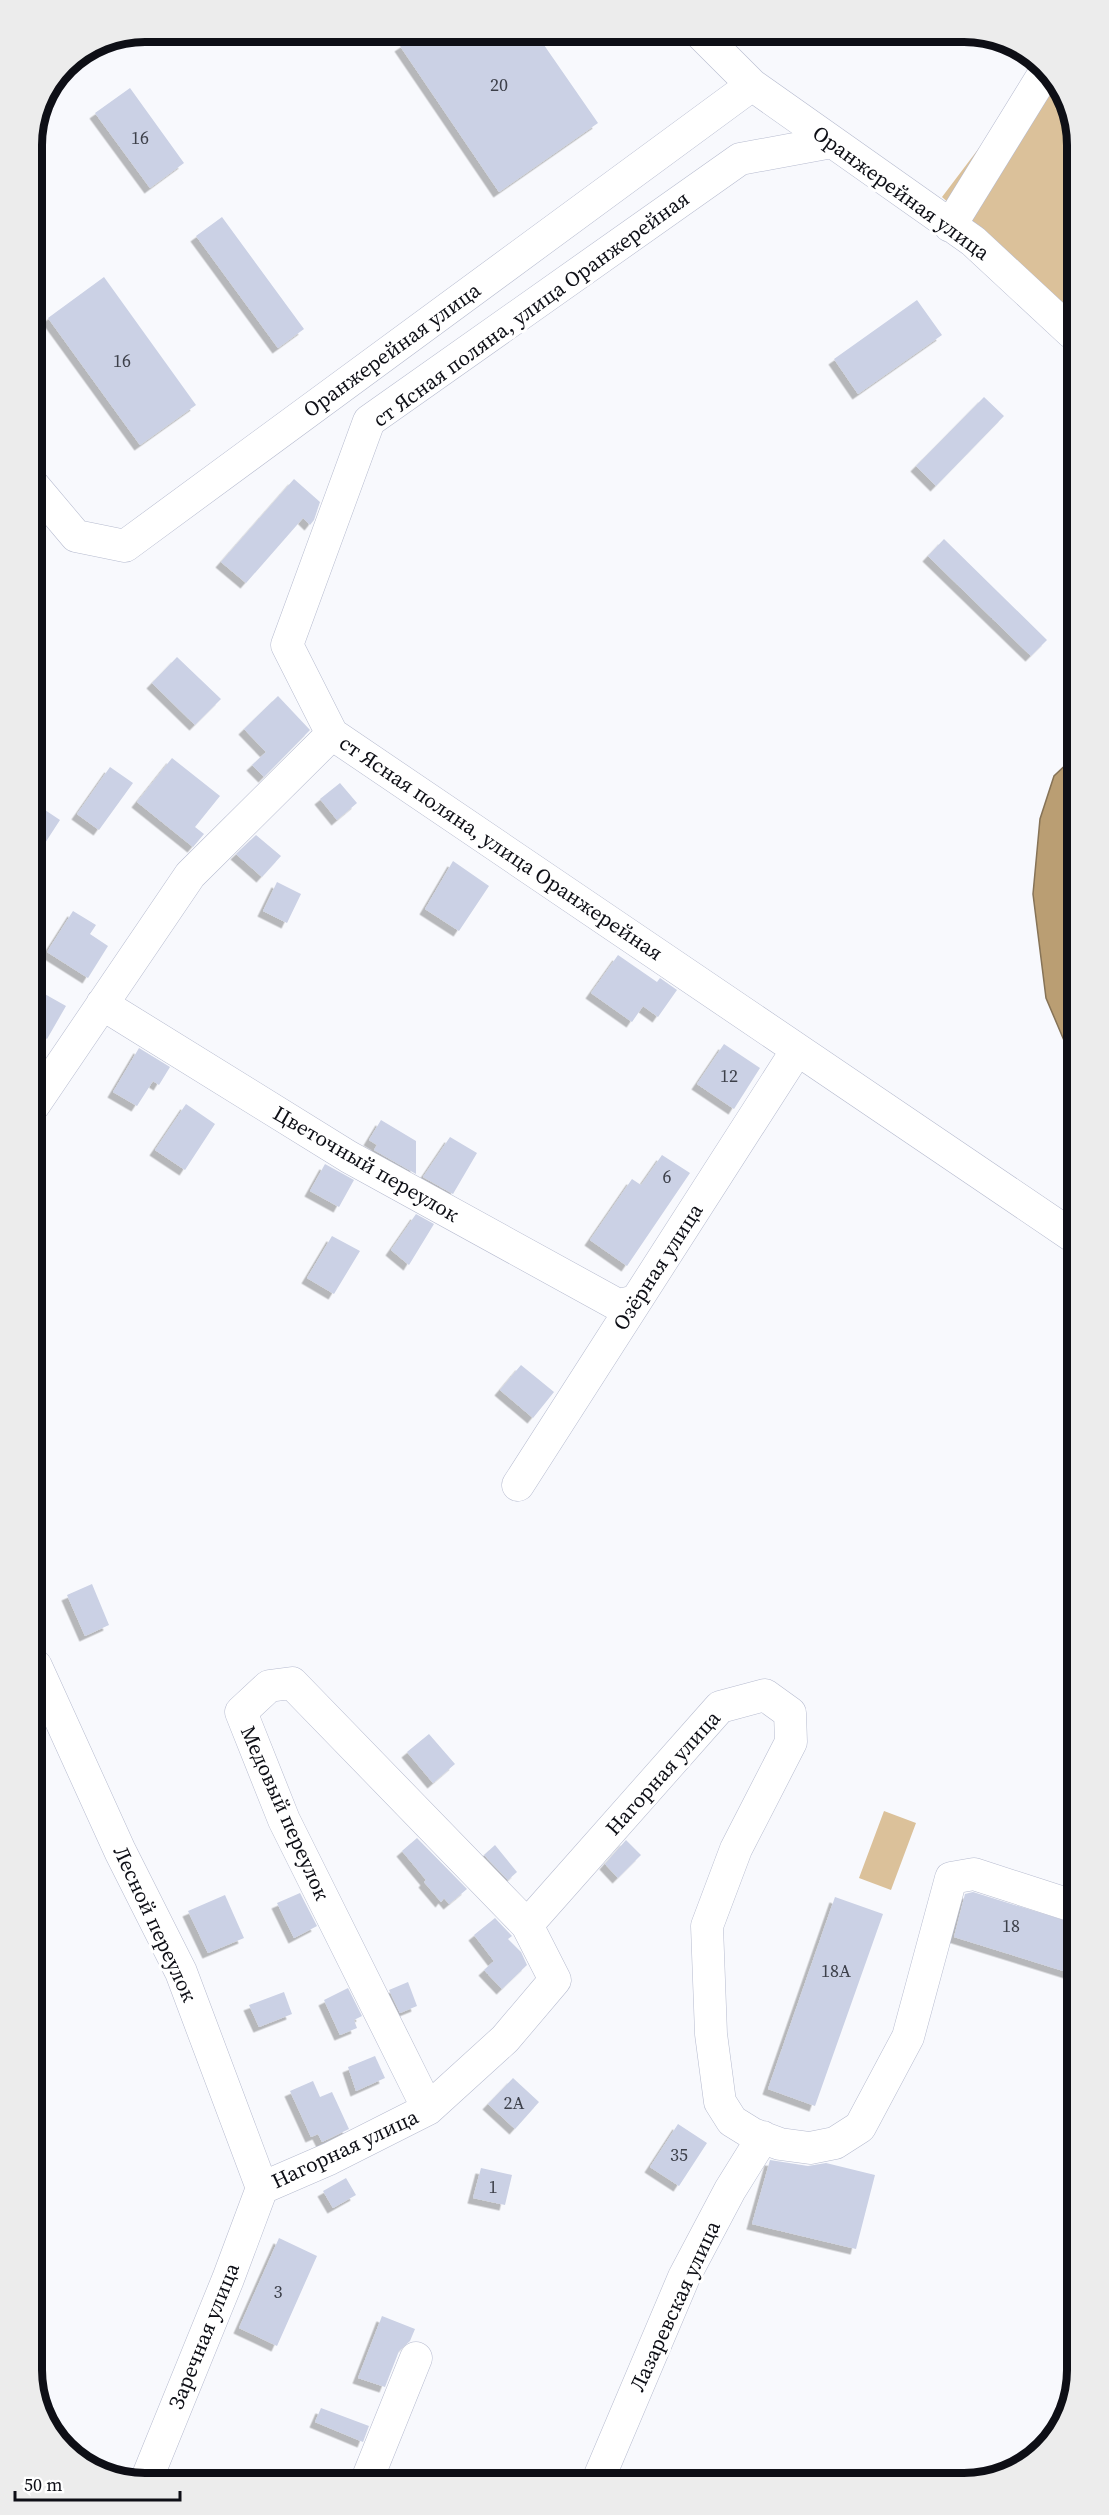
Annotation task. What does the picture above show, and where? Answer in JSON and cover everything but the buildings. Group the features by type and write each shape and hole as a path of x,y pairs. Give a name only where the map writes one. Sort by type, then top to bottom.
{"street":[{"name":"Оранжерейная улица","path":"709,42 752,84 972,241 1067,328"},
{"path":"950,226 1042,77"},
{"name":"Оранжерейная улица","path":"42,496 76,536 125,546 752,84"},
{"name":"ст Ясная поляна, улица Оранжерейная","path":"832,142 740,159 369,421 287,645 332,734 1067,1233"},
{"path":"42,1093 190,875 332,734"},
{"name":"Цветочный переулок","path":"102,1004 349,1157 618,1305 636,1301"},
{"name":"Озёрная улица","path":"518,1485 797,1050"},
{"name":"Лесной переулок","path":"42,1679 120,1851 181,1972 262,2188"},
{"name":"Медовый переулок","path":"428,2109 284,1820 241,1712 268,1686 292,1683 527,1925"},
{"name":"Нагорная улица","path":"262,2188 329,2159 428,2109 505,2039 555,1980 527,1925 720,1707 765,1695 790,1713 791,1742 736,1849 707,1926 711,2034 720,2102 732,2121 780,2144 810,2148 835,2143 860,2127 908,2037 951,1878 974,1874 1067,1904"},
{"name":"Лазаревская улица","path":"601,2473 684,2277 730,2190 763,2137"},
{"name":"Заречная улица","path":"149,2473 228,2279 262,2188"},
{"path":"370,2473 416,2358"}],"shaded area":[{"path":"1037,72 1056,99 1065,125 1067,309 942,197"},
{"path":"1067,764 1067,1048 1046,998 1033,894 1040,819 1054,776"},
{"path":"884,1811 916,1823 891,1890 859,1878"}]}
